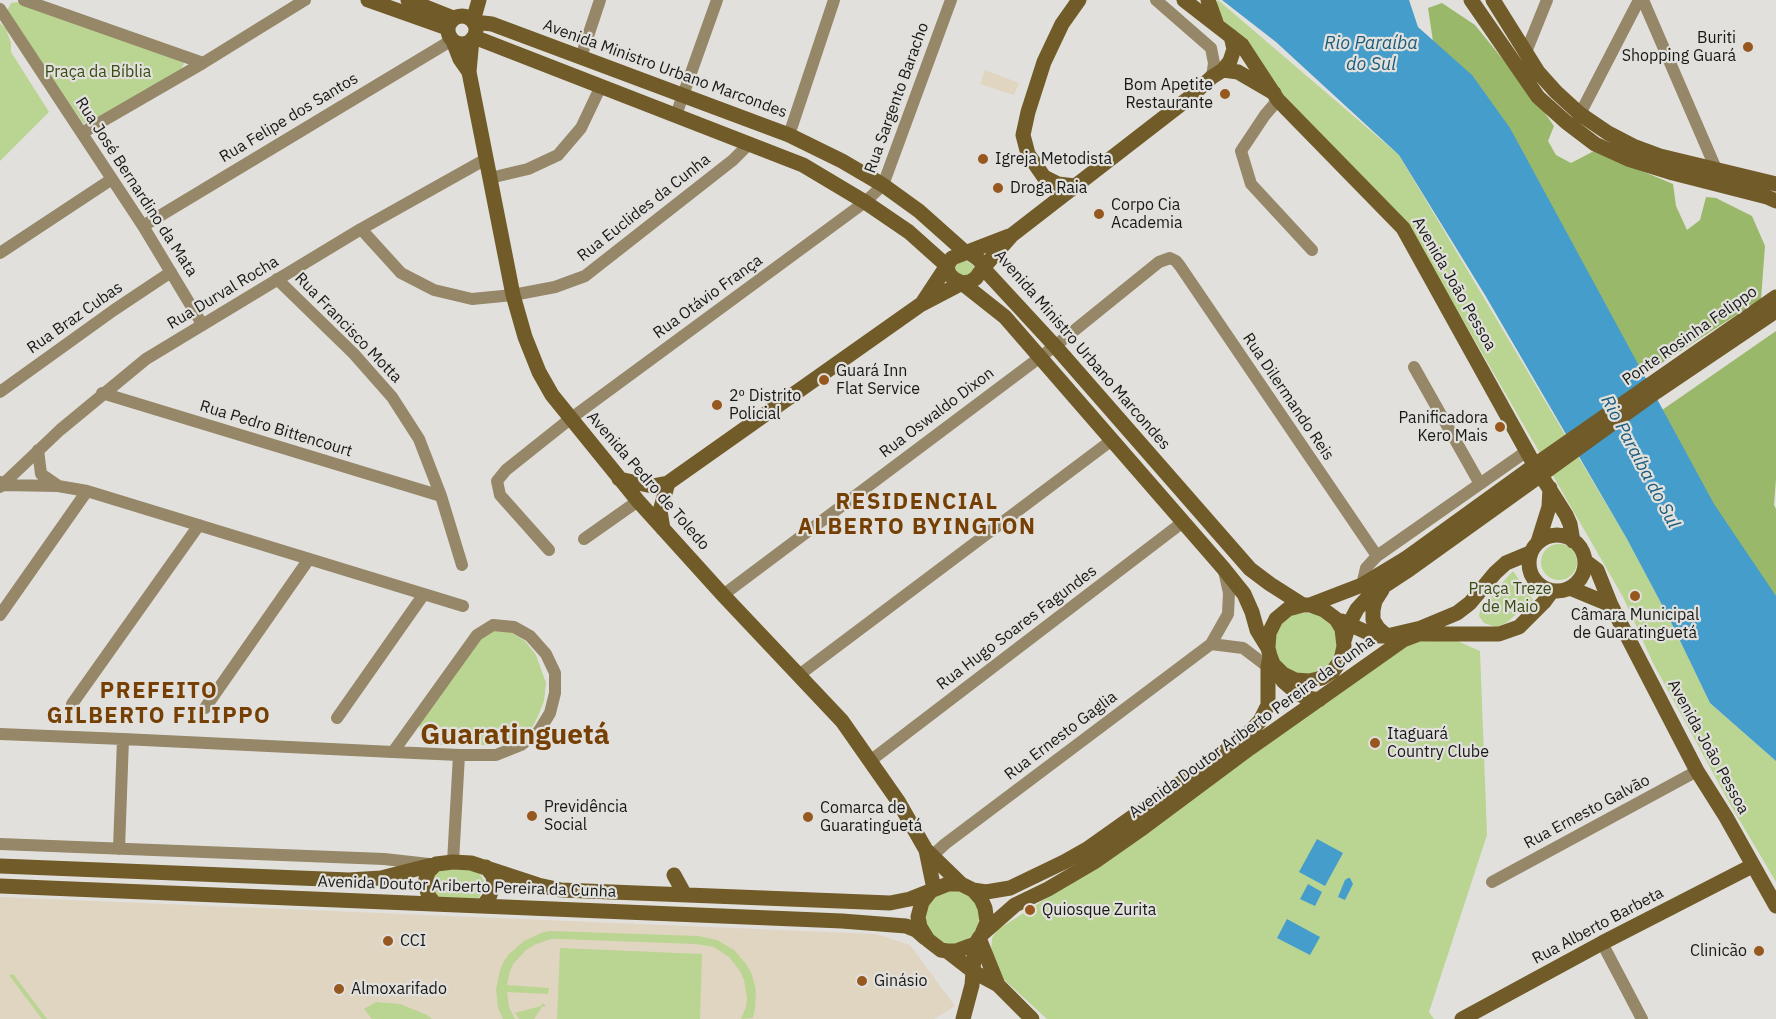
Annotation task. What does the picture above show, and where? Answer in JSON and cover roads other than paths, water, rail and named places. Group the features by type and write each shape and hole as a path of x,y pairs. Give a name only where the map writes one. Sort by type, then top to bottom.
{"street":[{"path":"0,9 6,0"},
{"path":"24,0 203,63"},
{"path":"82,133 203,63 305,0"},
{"name":"Avenida Ministro Urbano Marcondes","path":"368,0 463,26 492,24 789,135 842,161 883,185 919,211 965,252 981,262 982,268 1055,346 1250,569 1270,584 1307,605"},
{"name":"Avenida Ministro Urbano Marcondes","path":"408,0 601,86 803,165 865,202 909,232 947,266 949,274 954,279 1005,317 1244,594 1257,630 1283,681 1297,693 1307,698 1320,700"},
{"path":"463,26 479,0"},
{"path":"580,57 600,0"},
{"path":"676,115 717,0"},
{"path":"789,135 834,0"},
{"name":"Rua Sargento Baracho","path":"865,202 883,185 951,0"},
{"path":"1038,214 1044,202 1046,190 1044,177 1028,154 1023,135 1044,62 1062,24 1079,0"},
{"path":"1156,0 1211,48 1218,73"},
{"path":"1184,0 1224,32"},
{"path":"584,539 641,505 663,487 920,305 976,278 982,268 1012,235 1218,73 1230,61 1234,50 1208,0"},
{"path":"1471,0 1538,97 1595,144 1628,159 1776,201"},
{"path":"1493,0 1544,78 1580,114 1608,133 1660,156 1776,184"},
{"path":"1526,52 1547,0"},
{"path":"1580,114 1638,0"},
{"path":"1643,0 1716,169"},
{"name":"Rua José Bernardino da Mata","path":"0,9 143,226 202,324"},
{"name":"Avenida Pedro de Toledo","path":"463,26 460,59 469,72 513,295 525,337 539,372 552,395 641,505 842,721 898,801 929,853 967,887"},
{"name":"Rua Felipe dos Santos","path":"143,226 463,26"},
{"name":"Avenida João Pessoa","path":"1224,32 1242,45 1276,97 1403,228 1535,466 1570,524 1573,541"},
{"name":"Avenida João Pessoa","path":"1218,73 1239,72 1276,97"},
{"path":"490,178 528,169 558,155 581,128 601,86"},
{"path":"1276,97 1241,151 1251,184 1312,250"},
{"name":"Rua Euclides da Cunha","path":"361,229 401,273 434,290 472,299 513,295 555,287 585,276 733,160 750,143"},
{"name":"Rua Durval Rocha","path":"1,485 102,393 146,359 361,229 486,159"},
{"path":"1044,177 1058,184 1075,186"},
{"path":"0,253 112,179"},
{"name":"Rua Otávio França","path":"549,550 500,495 497,481 506,470 570,419 865,202"},
{"path":"920,305 952,258 1012,235"},
{"name":"Rua Oswaldo Dixon","path":"723,595 1055,346 1159,262 1170,258"},
{"name":"Rua Dilermando Reis","path":"1170,258 1180,266 1377,556"},
{"name":"Rua Braz Cubas","path":"0,392 171,272"},
{"name":"Rua Francisco Motta","path":"277,279 354,354 392,397 418,439 441,496 462,565"},
{"name":"Ponte Rosinha Felippo","path":"1538,470 1776,297"},
{"name":"Ponte Rosinha Felippo","path":"1538,470 1776,311"},
{"path":"1414,368 1480,484"},
{"name":"Rua Pedro Bittencourt","path":"102,393 441,496"},
{"path":"799,675 1112,440"},
{"path":"38,450 41,474 58,486"},
{"path":"1362,585 1366,568 1377,556 1527,451"},
{"path":"1343,622 1369,596 1408,564 1538,470"},
{"path":"620,479 663,487"},
{"path":"1,485 58,486 87,491 463,606"},
{"path":"663,487 660,511 663,529"},
{"path":"1307,605 1324,610 1343,622 1375,636 1387,636 1421,628 1456,613 1470,603 1506,563 1534,548 1544,538 1559,535 1573,541 1591,566 1564,591 1544,589 1532,577 1529,570 1534,548 1549,507 1550,488"},
{"path":"0,615 87,491"},
{"name":"Rua Hugo Soares Fagundes","path":"870,761 1183,522"},
{"path":"72,704 199,525"},
{"path":"206,708 309,559"},
{"path":"1270,659 1269,633 1276,619 1288,609 1307,605 1362,585 1408,564"},
{"name":"Avenida João Pessoa","path":"1591,566 1697,771 1776,906"},
{"path":"1224,569 1229,593 1228,614 1211,644 1243,648 1270,659 1283,674 1295,680 1309,681 1322,678 1333,670 1341,660 1344,644"},
{"path":"1573,585 1611,605"},
{"path":"1384,586 1372,610 1378,628 1387,636"},
{"name":"Avenida Doutor Ariberto Pereira da Cunha","path":"979,939 1015,904 1048,889 1094,862 1403,640 1419,634 1499,634 1519,627 1552,591"},
{"path":"337,718 424,594"},
{"path":"1470,603 1471,616 1480,634"},
{"path":"1340,686 1345,664 1343,622"},
{"path":"0,734 123,738 393,752 459,755 496,754 521,745 539,731 550,713 555,693 555,673 546,654 530,636 514,627 493,625 477,635 393,752"},
{"name":"Rua Ernesto Gaglia","path":"929,853 955,837 1211,644"},
{"name":"Avenida Doutor Ariberto Pereira da Cunha","path":"967,887 986,892 1010,888 1064,862 1087,849 1245,737 1260,721 1268,705 1270,659"},
{"path":"119,849 123,738"},
{"path":"453,862 459,755"},
{"name":"Rua Ernesto Galvão","path":"1492,882 1697,771"},
{"name":"Avenida Doutor Ariberto Pereira da Cunha","path":"0,844 384,859 436,864"},
{"name":"Avenida Pedro de Toledo","path":"929,853 932,890"},
{"name":"Avenida Doutor Ariberto Pereira da Cunha","path":"0,866 349,880 381,878 453,862 471,863 538,885 561,890 890,903 932,890"},
{"path":"435,904 429,897 425,883 428,872 436,864"},
{"name":"Rua Alberto Barbeta","path":"1462,1019 1602,943 1752,866"},
{"path":"483,906 489,898 494,883 493,876 486,867"},
{"path":"674,875 685,895"},
{"path":"964,1016 974,972 979,939 987,922 981,899 967,887 948,884 932,890 922,902 918,917 920,927 928,940 974,972 998,986 1032,1019"},
{"name":"Avenida Doutor Ariberto Pereira da Cunha","path":"0,886 842,921 906,926 916,930 928,940"},
{"path":"952,955 979,939"},
{"path":"979,939 998,986"},
{"path":"1602,943 1642,1019"},
{"path":"952,955 961,971 964,1016"},
{"path":"964,1016 974,999 984,991 998,986"}],"water":[{"name":"Rio Paraíba do Sul","path":"1222,0 1409,0 1418,27 1472,75 1510,128 1714,504 1776,596 1776,761 1710,703 1627,539 1485,295 1399,155 1276,42"},
{"path":"1317,839 1343,853 1325,886 1299,872"},
{"path":"1348,878 1353,884 1345,900 1338,897"},
{"path":"1308,884 1322,892 1315,906 1300,899"},
{"path":"1287,919 1320,937 1310,955 1277,938"}],"place":[{"name":"Buriti Shopping Guará","path":"1748,47"},
{"name":"Bom Apetite Restaurante","path":"1225,94"},
{"name":"Igreja Metodista","path":"983,159"},
{"name":"Droga Raia","path":"998,188"},
{"name":"Corpo Cia Academia","path":"1099,214"},
{"name":"Guará Inn Flat Service","path":"824,380"},
{"name":"2º Distrito Policial","path":"717,405"},
{"name":"Panificadora Kero Mais","path":"1500,427"},
{"name":"Câmara Municipal de Guaratinguetá","path":"1635,596"},
{"name":"Itaguará Country Clube","path":"1375,743"},
{"name":"Previdência Social","path":"532,816"},
{"name":"Comarca de Guaratinguetá","path":"808,817"},
{"name":"Quiosque Zurita","path":"1030,910"},
{"name":"CCI","path":"388,941"},
{"name":"Clinicão","path":"1759,951"},
{"name":"Ginásio","path":"862,981"},
{"name":"Almoxarifado","path":"339,989"}],"district":[{"name":"RESIDENCIAL ALBERTO BYINGTON","path":"917,516"},
{"name":"PREFEITO GILBERTO FILIPPO","path":"159,704"},
{"name":"Guaratinguetá","path":"515,736"}],"park label":[{"name":"Praça da Bíblia","path":"98,72"},
{"name":"Praça Treze de Maio","path":"1510,598"}]}
